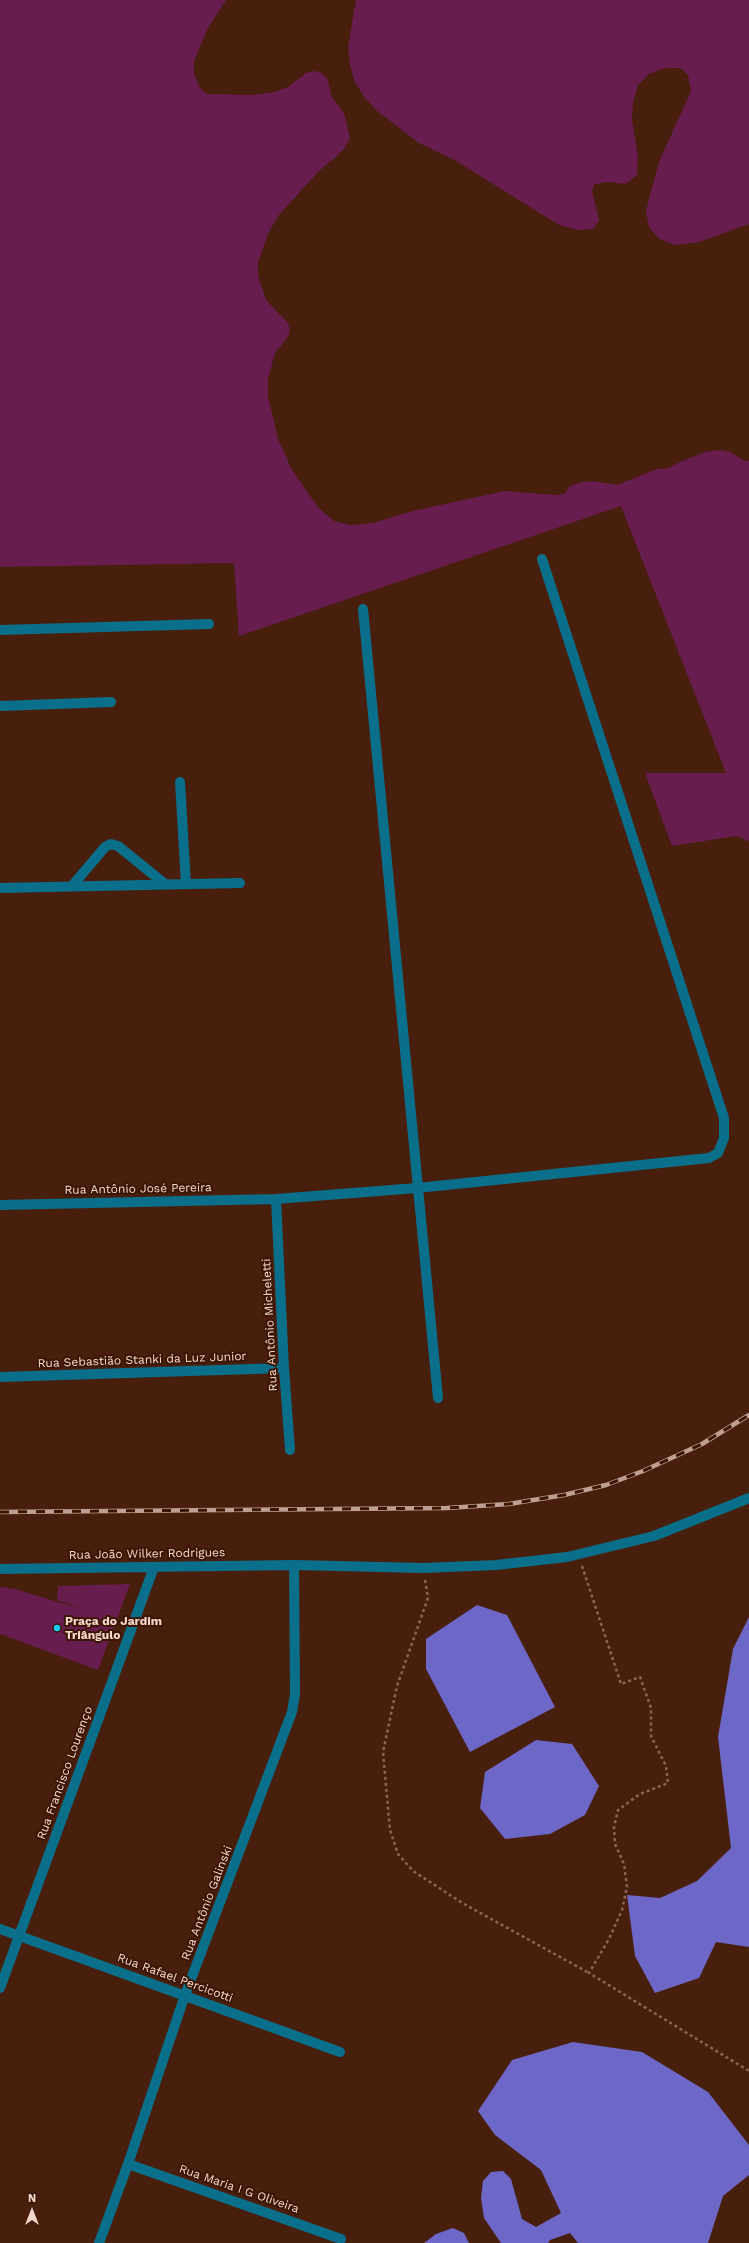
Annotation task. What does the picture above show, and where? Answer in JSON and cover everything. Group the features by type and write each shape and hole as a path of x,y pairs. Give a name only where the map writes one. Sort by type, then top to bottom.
{"street":[{"name":"Rua Antônio José Pereira","path":"0,1205 276,1198 417,1188 709,1158 718,1152 724,1138 724,1118 542,559"},
{"path":"363,608 438,1398"},
{"path":"0,630 209,624"},
{"path":"0,706 111,702"},
{"path":"180,782 186,884"},
{"path":"72,886 105,847 111,844 118,846 165,884"},
{"path":"0,888 240,883"},
{"name":"Rua Antônio Micheletti","path":"276,1198 284,1368 290,1450"},
{"name":"Rua Sebastião Stanki da Luz Junior","path":"0,1377 284,1368"},
{"name":"Rua João Wilker Rodrigues","path":"0,1569 294,1565 423,1568 496,1565 578,1554 654,1536 749,1498"},
{"name":"Rua Antônio Galinski","path":"99,2243 128,2164 186,1995 292,1712 295,1694 294,1565"},
{"name":"Rua Francisco Lourenço","path":"0,1988 154,1567"},
{"name":"Rua Rafael Percicotti","path":"0,1928 340,2052"},
{"name":"Rua Maria I G Oliveira","path":"128,2164 341,2239"}],"path":[{"path":"578,1554 621,1684 640,1677 651,1708 651,1736 666,1766 668,1783 640,1794 618,1810 614,1828 615,1844 624,1864 627,1887 622,1910 609,1940 589,1973"},
{"path":"423,1568 428,1598 397,1686 383,1752 390,1830 398,1854 413,1871 464,1904 589,1973 749,2071"}],"shaded area":[{"path":"0,0 226,0 208,28 194,61 194,74 200,88 207,94 254,95 274,92 288,87 306,73 314,71 322,73 328,80 331,96 344,113 350,138 346,146 338,155 319,171 278,216 269,232 258,262 258,276 266,300 288,323 290,331 288,337 275,353 268,379 268,396 278,439 291,468 305,489 319,508 334,521 350,525 373,523 413,511 505,491 555,495 564,494 570,486 581,482 592,481 617,485 657,469 669,468 705,452 719,450 730,452 743,460 749,461 749,841 736,836 672,846 645,773 726,773 621,506 239,636 234,563 0,567"},
{"path":"356,0 749,0 749,224 699,242 675,245 659,239 649,227 646,211 659,162 691,91 688,75 680,68 665,68 649,74 638,85 633,103 632,120 638,156 637,175 625,184 608,182 595,184 592,191 599,220 593,229 578,230 559,225 456,161 419,143 377,111 364,97 354,80 350,64 348,47"},
{"name":"Praça do Jardim Triângulo","path":"130,1584 98,1670 0,1634 0,1587 15,1589 88,1611 57,1600 58,1586"},
{"path":"477,1605 507,1615 555,1707 470,1752 426,1669 426,1639"},
{"path":"749,1617 749,1947 716,1942 699,1978 655,1993 635,1956 627,1895 660,1898 697,1881 731,1848 718,1737 733,1649"},
{"path":"536,1740 572,1744 599,1786 585,1815 550,1834 505,1839 480,1808 485,1772"},
{"path":"573,2042 642,2052 708,2092 749,2145 749,2175 723,2196 708,2243 578,2243 570,2233 550,2240 548,2243 501,2243 484,2218 481,2198 483,2181 491,2172 503,2171 511,2179 522,2219 536,2227 561,2213 541,2170 495,2135 478,2111 512,2060"},
{"path":"453,2228 464,2233 469,2243 424,2243 436,2234"}],"railway":[{"path":"0,1512 447,1508 509,1504 564,1495 606,1485 643,1471 702,1444 749,1415"}],"place":[{"name":"Praça do Jardim Triângulo","path":"57,1628"}]}
